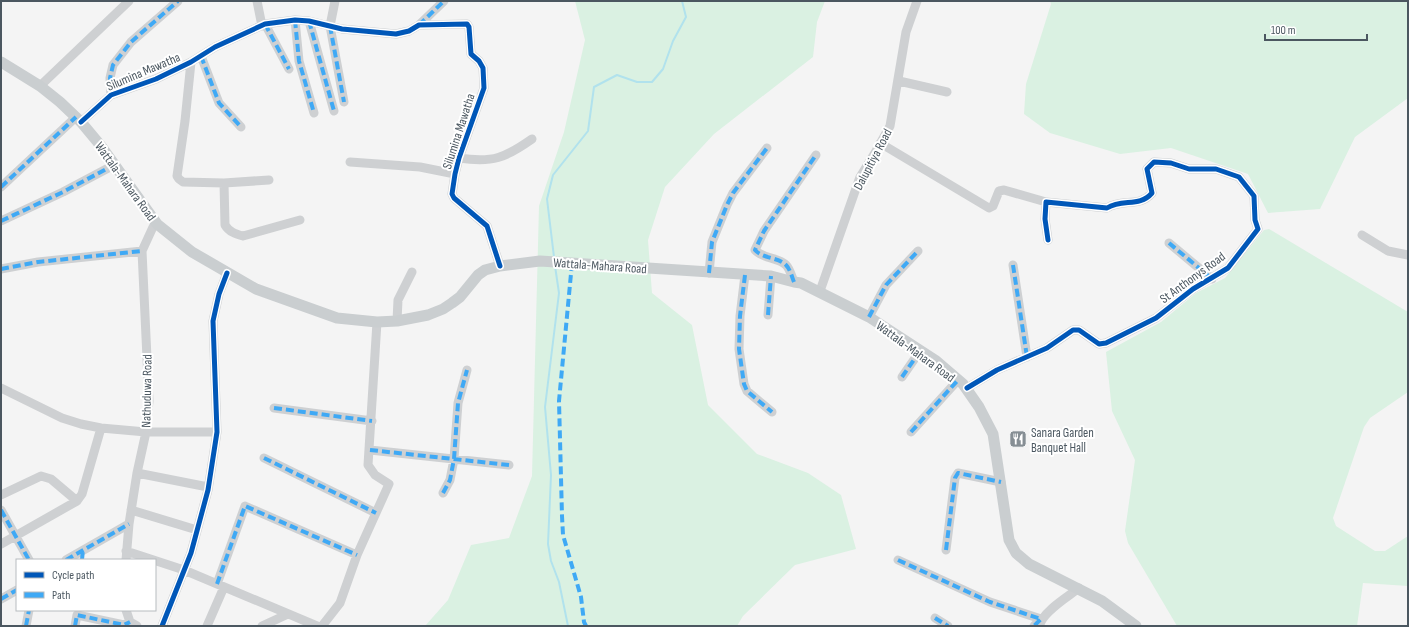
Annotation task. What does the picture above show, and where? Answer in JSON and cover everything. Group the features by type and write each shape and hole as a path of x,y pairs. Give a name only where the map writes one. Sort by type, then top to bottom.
{"main road":[{"name":"Wattala-Mahara Road","path":"1,62 40,86 60,102 101,146 157,224 192,252 256,289 337,318 377,322 397,321 428,315 442,309 460,297 478,275 485,270 500,266 540,262 771,276 801,283 820,291 869,317 935,360 967,388 993,434 1009,540 1016,553 1029,564 1102,601 1136,626"}],"street":[{"path":"40,86 129,1"},
{"path":"111,95 110,78 113,65 131,42 178,1"},
{"path":"257,1 263,25 288,69"},
{"path":"335,1 330,26 344,102"},
{"path":"419,25 444,1"},
{"name":"Dalupitiya Road","path":"820,291 860,177 890,126 899,81 906,32 917,1"},
{"path":"295,20 300,61 314,113"},
{"name":"Silumina Mawatha","path":"1,187 78,120 111,95 156,79 191,62 214,47 263,25 295,20 308,21 342,29 396,34 409,31 419,25 467,24 469,27 471,54 479,61 483,68 484,88 459,158 452,194 454,198 487,226 500,266"},
{"path":"308,21 334,111"},
{"path":"201,56 219,103 241,127"},
{"path":"191,62 185,121 177,176 183,182 224,183 268,180"},
{"path":"899,81 946,92"},
{"path":"459,158 472,160 496,159 513,152 532,139"},
{"path":"880,144 989,208 992,206 999,190 1004,190 1046,202 1045,219 1048,240"},
{"path":"709,273 712,242 727,205 733,194 767,148"},
{"path":"794,282 787,266 782,262 758,254 755,250 764,231 816,155"},
{"path":"350,162 420,167 455,174"},
{"name":"St Anthonys Road","path":"967,388 997,370 1047,348 1073,330 1079,330 1099,344 1106,343 1156,318 1193,289 1212,279 1228,268 1258,229 1255,220 1254,196 1239,177 1216,169 1189,169 1171,163 1154,162 1147,169 1152,193 1148,198 1137,202 1115,203 1108,208 1046,202"},
{"path":"1,221 63,192 114,165"},
{"path":"224,183 225,225 227,230 237,235 243,236 300,220"},
{"name":"Nathuduwa Road","path":"126,556 128,524 146,432 149,400 142,250 153,228 157,224"},
{"path":"1362,235 1388,251 1408,255"},
{"path":"1169,243 1212,279"},
{"path":"1,269 38,262 142,250"},
{"path":"869,317 886,285 918,251"},
{"path":"1013,265 1027,357"},
{"path":"397,321 398,300 412,272"},
{"path":"162,626 191,553 208,487 217,432 213,321 219,294 227,273"},
{"path":"745,275 740,316 739,349 744,384 747,391 772,412"},
{"path":"768,315 771,276"},
{"path":"322,626 340,603 357,555 389,484 375,475 368,465 372,422 377,322"},
{"path":"902,377 920,351"},
{"path":"443,494 450,480 454,459 458,403 467,370"},
{"path":"911,432 958,380"},
{"path":"1,388 62,418 81,424 101,428 146,432 217,432"},
{"path":"274,408 372,422"},
{"path":"1,544 77,501 82,494 101,428"},
{"path":"370,450 509,465"},
{"path":"264,458 376,513"},
{"path":"137,473 208,487"},
{"path":"946,550 955,478 958,473 1001,482"},
{"path":"1,495 41,476 51,479 77,501"},
{"path":"207,626 245,506 357,555"},
{"path":"1,510 29,559"},
{"path":"131,510 197,530"},
{"path":"68,559 128,524"},
{"path":"82,559 83,550"},
{"path":"126,556 138,559"},
{"path":"898,560 1038,624 1060,603 1079,588"},
{"path":"156,563 184,570 317,626"},
{"path":"1,599 16,591"},
{"path":"26,626 28,611"},
{"path":"75,626 77,615 124,625 134,624 127,611"},
{"path":"262,626 288,614"},
{"path":"935,618 948,626"}],"green space":[{"path":"575,1 825,1 817,22 813,57 714,134 665,187 648,240 652,293 692,325 708,405 757,454 808,473 841,495 856,549 795,565 743,616 737,626 425,626 448,600 471,545 509,538 532,476 539,206 564,132 585,40"},
{"path":"1050,1 1408,1 1408,98 1355,137 1320,209 1268,213 1248,174 1171,148 1120,154 1050,133 1024,114 1026,84 1051,4"},
{"path":"1269,229 1408,312 1408,392 1370,418 1364,427 1333,518 1336,526 1375,551 1385,551 1408,536 1408,586 1363,583 1357,626 1177,626 1128,543 1125,531 1135,460 1112,411 1106,352 1161,322 1196,293 1225,278 1264,230"}],"waterway":[{"path":"554,257 547,199 553,175 588,131 594,87 617,75 637,82 652,82 663,69 673,41 686,17 682,1"},
{"path":"555,266 559,293 545,407 551,475 548,544 551,561 559,582 568,626"}],"marked path":[{"path":"111,95 110,78 113,65 131,42 178,1"},
{"path":"419,25 444,1"},
{"path":"295,20 299,61 314,113"},
{"path":"309,21 334,111"},
{"path":"265,24 289,69"},
{"path":"330,26 344,102"},
{"path":"201,56 219,103 241,127"},
{"path":"1,187 76,117"},
{"path":"709,273 712,242 727,205 733,193 767,148"},
{"path":"794,282 790,271 783,262 762,255 755,250 764,231 816,155"},
{"path":"1,221 63,192 114,165"},
{"path":"1169,243 1212,279"},
{"path":"1,269 38,262 142,251"},
{"path":"869,317 886,285 918,251"},
{"path":"572,263 559,401 562,516 563,535 581,597 584,622 586,626"},
{"path":"1013,265 1027,357"},
{"path":"745,275 740,316 739,349 744,384 747,391 772,412"},
{"path":"768,315 771,276"},
{"path":"902,377 920,351"},
{"path":"443,493 450,480 454,459 458,403 467,370"},
{"path":"911,432 958,380"},
{"path":"274,408 372,421"},
{"path":"370,450 509,465"},
{"path":"264,458 376,513"},
{"path":"946,550 955,478 958,473 1001,482"},
{"path":"217,584 245,506 357,555"},
{"path":"1,510 28,559"},
{"path":"68,559 129,524"},
{"path":"82,559 83,549"},
{"path":"898,560 990,602 1041,619 1034,626"},
{"path":"1,599 16,591"},
{"path":"26,626 29,611"},
{"path":"75,626 77,615 124,625 130,622"},
{"path":"935,618 948,626"}],"cycle path":[{"path":"81,122 111,95 156,79 191,62 215,47 265,24 295,20 309,21 342,29 396,34 409,31 419,25 467,24 469,27 471,54 479,61 483,68 484,88 459,158 452,194 454,198 487,226 500,266"},
{"path":"967,388 997,370 1047,348 1073,330 1079,330 1099,344 1106,343 1156,318 1193,289 1228,268 1258,229 1255,220 1254,196 1239,177 1216,169 1189,169 1171,163 1154,162 1147,169 1152,193 1147,198 1142,200 1113,205 1107,208 1046,202 1045,219 1048,240"},
{"path":"162,626 191,553 208,490 217,432 213,321 219,294 227,273"}],"place":[{"name":"Sanara Garden Banquet Hall","path":"1018,439"}]}
